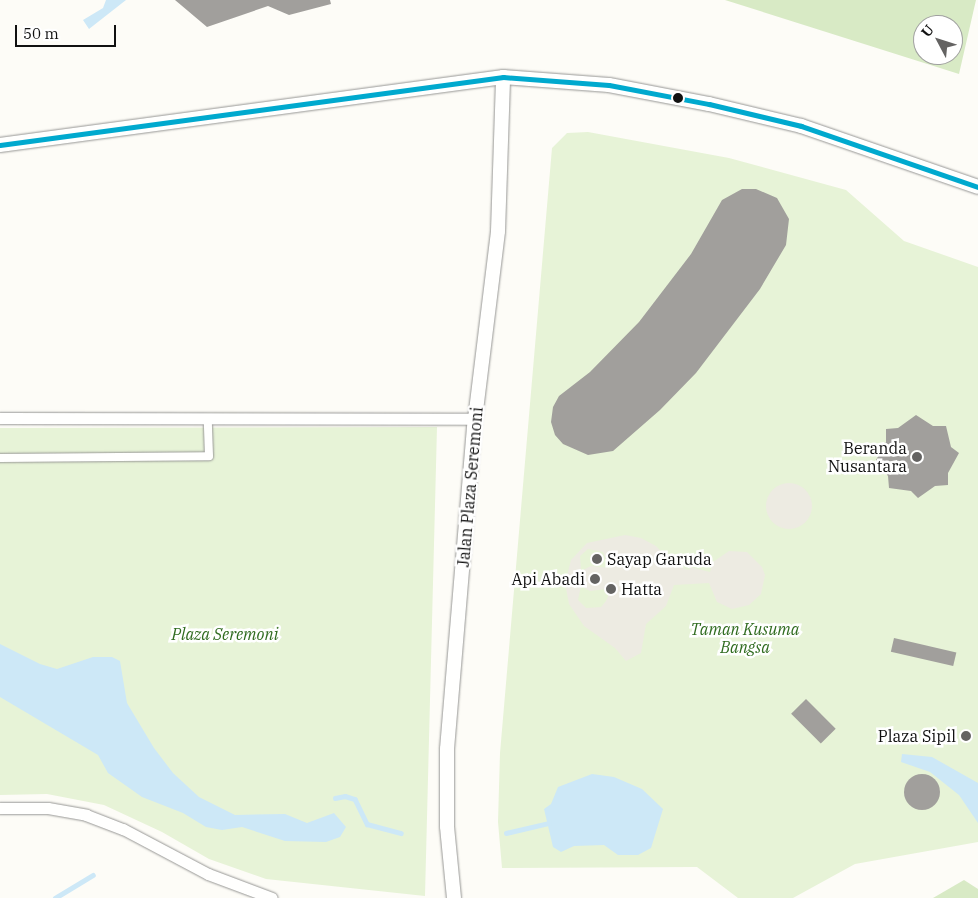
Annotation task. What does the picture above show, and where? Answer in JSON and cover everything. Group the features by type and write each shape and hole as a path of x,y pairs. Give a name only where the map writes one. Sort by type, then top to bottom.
{"street":[{"path":"0,145 503,77 609,85 709,104 802,126 978,187"},
{"name":"Jalan Plaza Seremoni","path":"454,898 447,826 447,749 475,419 498,231 503,77"},
{"path":"0,418 475,419"},
{"path":"0,458 209,456 208,418"},
{"path":"0,808 48,808 86,815 123,829 208,874 272,898"}],"green space":[{"path":"725,0 976,0 963,57 963,15 913,15 913,59"},
{"path":"931,65 961,65 959,74"},
{"name":"Taman Kusuma Bangsa","path":"588,132 729,158 846,190 904,241 978,267 978,842 855,864 793,898 738,898 697,867 502,868 498,822 500,753 552,148 567,133"},
{"name":"Plaza Seremoni","path":"437,427 425,896 266,879 209,859 162,832 104,805 47,794 0,795 0,428"},
{"path":"964,880 978,889 978,898 933,898"}],"shaded area":[{"path":"789,483 802,487 808,493 812,506 808,519 802,525 789,529 776,525 770,519 766,506 770,493 776,487"},
{"path":"625,535 641,538 656,546 674,565 689,570 690,567 710,572 713,562 729,551 747,552 762,567 765,575 761,594 749,605 732,609 717,602 709,583 674,585 666,606 646,624 641,653 626,661 615,648 584,626 569,604 565,583 571,560 587,543","holes":["588,549 603,552 610,568 591,566 581,571 580,556","581,586 590,591 606,589 609,594 606,601 601,607 586,608 578,600"]}],"water":[{"path":"106,0 126,0 89,29 83,20 103,8"},
{"path":"0,644 40,664 57,669 93,657 112,657 120,661 127,703 154,748 173,773 199,797 235,815 285,814 307,823 334,813 346,827 340,837 326,842 285,841 242,827 222,830 206,827 183,813 142,797 108,773 98,755 0,697"},
{"path":"902,754 932,757 978,783 978,823 959,795 930,772 901,762"},
{"path":"592,774 614,777 642,789 663,809 651,848 638,855 618,855 604,845 574,846 561,852 553,847 544,809 551,804 558,787"}],"building":[{"path":"175,0 330,0 331,4 289,15 268,6 207,27"},
{"path":"742,189 756,189 777,198 789,219 786,245 760,289 696,373 660,410 613,451 588,455 563,444 555,435 551,422 553,407 559,396 590,372 639,322 691,254 722,200"},
{"name":"Beranda Nusantara","path":"916,415 933,426 946,426 951,447 959,453 948,473 948,485 935,486 918,498 911,491 889,488 888,476 876,460 886,442 886,429 898,428"},
{"path":"894,638 956,652 953,666 891,652"},
{"path":"806,699 836,729 821,744 791,714"},
{"path":"922,774 934,780 940,792 934,804 922,810 910,804 904,792 910,780"}],"waterway":[{"path":"335,798 345,796 355,799 367,824 401,833"},
{"path":"506,833 549,823"},
{"path":"55,898 93,875"}],"transit line":[{"path":"0,145 503,77 609,85 709,104 801,126 978,187"}],"place":[{"name":"Beranda Nusantara","path":"917,457"},
{"name":"Sayap Garuda","path":"597,559"},
{"name":"Api Abadi","path":"595,579"},
{"name":"Hatta","path":"611,589"},
{"name":"Plaza Sipil","path":"966,736"}]}
